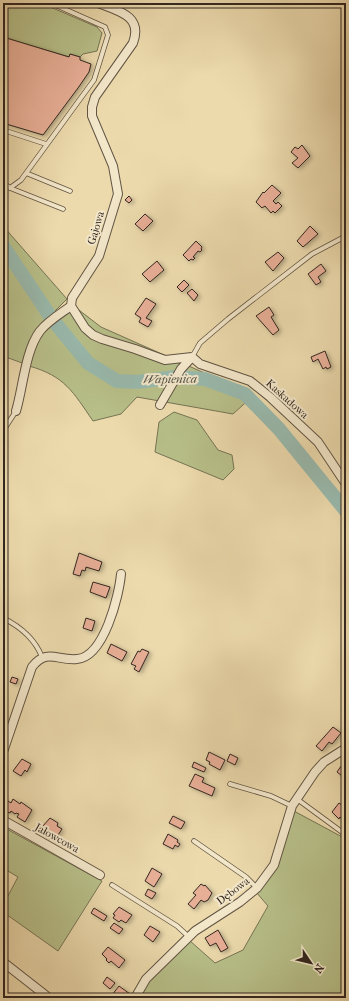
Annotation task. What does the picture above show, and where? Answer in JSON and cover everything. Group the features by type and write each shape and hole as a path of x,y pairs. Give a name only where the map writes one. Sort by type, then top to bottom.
{"street":[{"name":"Gajowa","path":"71,306 72,298 99,256 118,194 118,182 113,166 92,116 92,107 95,97 133,43 136,34 136,26 132,20 124,14 98,3"},
{"path":"16,411 32,346 42,329 71,306 85,328 102,340 135,348 165,360 192,357"},
{"path":"160,405 181,369 192,357"},
{"name":"Kaskadowa","path":"192,357 200,364 250,381 270,396 318,442 346,484"},
{"path":"3,752 32,667 42,657 46,656 78,659 90,654 98,646 119,593 121,574"},
{"name":"Dębowa","path":"135,998 146,979 195,931 240,902 257,888 274,865 294,802 324,762 346,748"},
{"name":"Jałowcowa","path":"3,820 100,875"},
{"path":"3,962 49,998"}],"lane":[{"path":"10,188 26,173 94,80 108,35 105,27 51,3"},
{"path":"3,130 46,144"},
{"path":"26,173 70,191"},
{"path":"3,183 10,188 63,210"},
{"path":"192,357 200,343 234,314 312,254 346,236"},
{"path":"3,431 16,411"},
{"path":"3,618 24,631 39,647 42,657"},
{"path":"230,784 294,802 346,835"},
{"path":"194,841 246,877 257,888"},
{"path":"112,885 176,926 190,937"}],"green space":[{"path":"3,3 41,3 97,27 102,33 97,51 83,54 80,57 70,54 69,57 3,37"},
{"path":"3,226 67,299 53,313 3,237"},
{"path":"3,256 47,322 25,364 3,356"},
{"path":"75,307 101,327 254,395 233,414 137,397 121,414 93,421 67,386 51,375 29,366 40,334"},
{"path":"174,412 197,420 218,450 232,455 234,469 223,480 155,452 159,422"},
{"path":"292,810 346,839 346,998 138,998 147,981 189,940 215,963 243,950 268,906 256,892 277,866"},
{"path":"3,827 102,881 58,951 3,912 3,905 18,877 3,868"}],"building":[{"path":"3,37 69,57 70,54 80,57 80,60 91,64 89,72 43,135 3,123"},
{"path":"302,145 310,156 298,168 292,163 298,158 291,152 295,147 298,149"},
{"path":"272,185 281,193 273,201 276,204 278,202 282,206 275,213 273,211 271,213 265,206 262,208 256,202 263,192 264,193"},
{"path":"129,196 132,200 129,203 125,200"},
{"path":"145,214 153,221 143,231 135,224"},
{"path":"310,226 318,234 303,247 297,241"},
{"path":"196,241 202,247 202,250 200,252 198,251 193,257 195,258 193,260 191,259 189,261 183,255"},
{"path":"278,252 284,258 273,271 265,262"},
{"path":"157,261 164,270 150,282 142,274"},
{"path":"321,264 326,271 318,277 321,282 316,285 308,274"},
{"path":"184,280 189,285 182,292 177,287"},
{"path":"192,289 198,295 194,301 187,293"},
{"path":"146,298 156,304 146,318 152,321 148,327 139,322 141,318 135,314"},
{"path":"269,307 274,315 271,317 279,330 273,335 256,316"},
{"path":"325,351 331,367 327,369 326,367 323,369 318,359 313,362 311,357"},
{"path":"79,553 102,562 99,571 86,567 85,571 82,570 80,576 73,574"},
{"path":"93,582 110,587 106,598 90,592"},
{"path":"86,618 95,621 92,631 83,628"},
{"path":"111,644 127,652 122,661 107,653"},
{"path":"142,649 149,652 139,672 134,669 136,666 131,664 138,651 140,652"},
{"path":"12,677 18,679 16,684 10,682"},
{"path":"333,727 341,733 332,744 329,742 322,751 316,746"},
{"path":"209,752 225,760 220,770 209,764 210,762 206,760"},
{"path":"230,754 238,758 235,765 227,761"},
{"path":"22,759 31,764 27,772 25,770 21,776 13,771"},
{"path":"346,759 346,779 337,772"},
{"path":"194,762 206,768 204,772 192,767"},
{"path":"195,774 204,778 202,782 215,788 212,796 189,786"},
{"path":"13,799 20,804 21,802 32,810 25,822 17,817 19,814 15,814 11,811 10,813 3,810 8,801 11,803"},
{"path":"339,803 346,808 345,821 340,817 339,819 332,812"},
{"path":"173,816 185,822 181,829 169,823"},
{"path":"50,818 58,823 57,826 62,829 56,838 52,835 50,838 42,832 44,828 42,827"},
{"path":"168,834 178,840 177,842 180,844 178,847 175,845 173,849 163,844"},
{"path":"152,868 162,874 154,887 145,881"},
{"path":"201,884 204,886 205,885 212,893 208,900 204,902 201,900 194,909 188,904 196,895 193,893"},
{"path":"148,889 156,893 152,899 145,895"},
{"path":"119,907 132,915 126,923 121,920 119,922 113,918 115,915 113,914"},
{"path":"94,908 107,916 104,921 91,913"},
{"path":"114,923 123,929 119,934 110,928"},
{"path":"150,926 160,932 153,942 144,935"},
{"path":"218,930 228,948 221,952 216,943 210,946 205,938"},
{"path":"108,947 125,960 119,968 111,961 109,963 102,954"},
{"path":"107,977 115,983 110,989 103,983"},
{"path":"119,986 130,994 127,998 117,998 112,995"}],"waterway":[{"name":"Wapienica","path":"3,246 52,319 88,363 117,381 137,382 176,377 205,379 245,394 279,429 346,511"}]}
